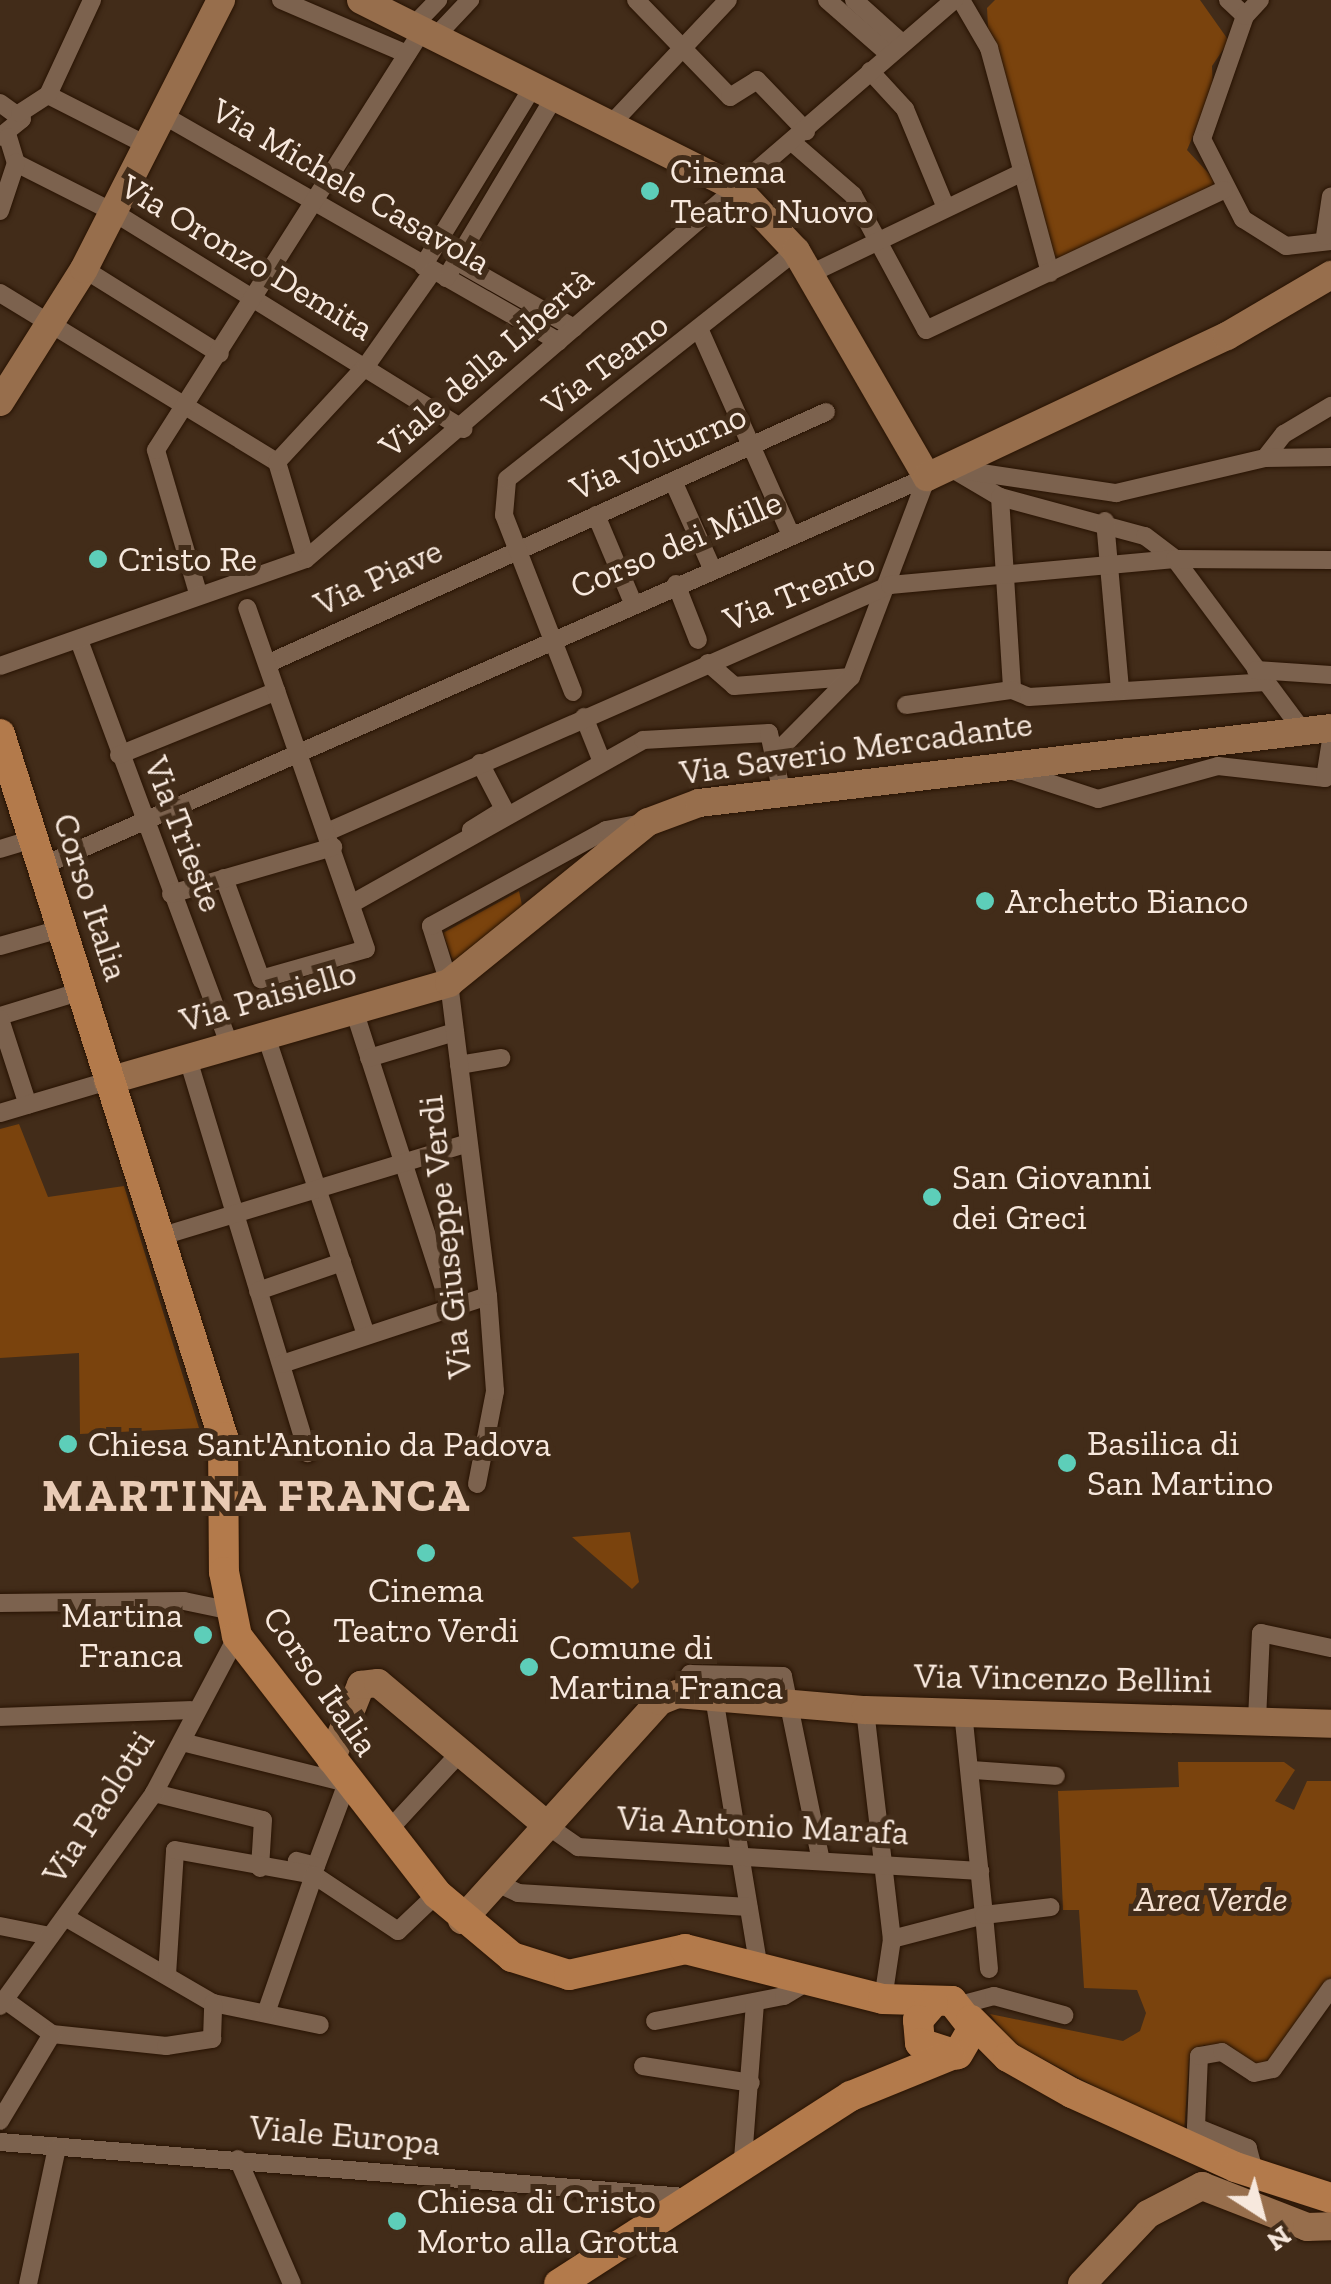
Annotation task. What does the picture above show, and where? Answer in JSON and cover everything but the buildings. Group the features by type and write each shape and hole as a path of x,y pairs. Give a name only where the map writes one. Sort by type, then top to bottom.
{"main road":[{"name":"Corso Italia","path":"0,734 223,1438 232,1623 339,1771 437,1894 462,1920 512,1958 569,1975 685,1950 758,1963 940,2018"},
{"path":"940,2018 932,2054 1008,2057"},
{"path":"940,2018 1008,2057 1255,2175 1331,2198"},
{"path":"940,2018 953,2055"},
{"path":"851,2096 940,2018"},
{"path":"559,2284 743,2159 851,2096 953,2055"}],"street":[{"path":"0,211 16,163 4,137 20,113 48,95 92,0"},
{"path":"5,391 84,269 221,0"},
{"path":"281,0 408,54"},
{"path":"361,0 614,121 736,188 803,263 938,472 1000,496 1105,521 1175,560 1299,726"},
{"path":"198,593 156,450 257,298 425,30 438,0"},
{"path":"425,30 470,0"},
{"path":"636,0 730,97 757,80 799,136 854,195 875,242 926,330 1224,190"},
{"path":"614,121 728,0"},
{"path":"827,0 895,49"},
{"path":"854,0 895,49"},
{"path":"957,0 989,48 1050,272"},
{"name":"Viale della Libertà","path":"0,666 80,643 198,593 306,559 463,428 895,49 957,0"},
{"path":"1228,0 1245,16"},
{"path":"1260,0 1245,16 1202,139 1224,190 1269,239 1286,246 1328,238 1331,196"},
{"path":"870,71 905,109 946,208"},
{"path":"277,462 366,366 439,269 546,88"},
{"path":"439,269 546,88"},
{"path":"48,95 148,146"},
{"path":"0,102 20,113"},
{"name":"Via Michele Casavola","path":"163,116 314,206 439,269 574,328"},
{"name":"Via Oronzo Demita","path":"16,163 114,213 463,428"},
{"name":"Via Teano","path":"515,550 504,515 507,479 701,333 803,263 875,242 1021,172"},
{"path":"84,269 220,354"},
{"name":"Via Michele Casavola","path":"439,269 559,342"},
{"name":"Corso dei Mille","path":"0,849 37,852 144,820 550,638 938,472 1227,336 1331,274"},
{"path":"0,294 277,462 306,559"},
{"path":"701,333 792,534"},
{"path":"1265,458 1284,434 1331,406"},
{"name":"Via Volturno","path":"515,550 826,412"},
{"path":"938,472 1116,493 1265,458 1331,457"},
{"path":"778,750 851,677 938,472"},
{"path":"673,481 712,568"},
{"path":"1000,496 1020,694"},
{"path":"596,515 633,603"},
{"path":"1105,521 1120,689"},
{"path":"515,550 574,692"},
{"name":"Via Piave","path":"269,664 515,550"},
{"name":"Via Trento","path":"171,894 330,840 480,763 890,585 1175,560 1331,560"},
{"path":"676,584 698,640"},
{"path":"224,878 260,979 366,949 301,750 247,608"},
{"name":"Via Trieste","path":"80,643 230,1046"},
{"path":"708,663 734,686 851,677"},
{"path":"906,705 1261,676 1331,675"},
{"path":"119,755 277,690"},
{"path":"584,718 602,762"},
{"name":"Via Saverio Mercadante","path":"450,983 648,822 699,802 1152,748 1217,754 1299,726 1331,728"},
{"path":"437,852 498,828 643,740 768,733 778,750 782,794"},
{"path":"993,764 1098,799 1217,754 1326,778 1331,740"},
{"path":"353,903 504,810 480,763"},
{"name":"Via Giuseppe Verdi","path":"478,1484 495,1390 488,1296 450,983 430,926 606,830 648,822"},
{"path":"0,946 64,928"},
{"name":"Via Paisiello","path":"108,1081 450,983"},
{"path":"28,1106 0,1017 82,991"},
{"path":"354,1010 450,1308"},
{"path":"368,1058 455,1032"},
{"path":"266,1036 366,1334"},
{"path":"459,1065 501,1058"},
{"path":"188,1059 308,1453"},
{"path":"0,1113 108,1081"},
{"path":"159,1237 468,1143"},
{"path":"258,1291 342,1262"},
{"path":"282,1364 488,1296"},
{"path":"0,1603 184,1601 232,1623"},
{"name":"Via Paolotti","path":"2,2003 154,1793 182,1742 191,1710 232,1623"},
{"path":"1257,1720 1261,1633 1331,1648"},
{"path":"462,1920 660,1701 677,1694 690,1674 783,1676 793,1701 820,1856"},
{"path":"285,1871 288,1858 316,1866 362,1684 378,1682 458,1754 548,1826"},
{"name":"Via Vincenzo Bellini","path":"677,1694 865,1710 1331,1724"},
{"path":"714,1697 758,1963"},
{"path":"0,1717 191,1710"},
{"path":"865,1710 892,1938 882,1999"},
{"path":"963,1714 973,1770 989,1969"},
{"path":"182,1742 339,1771"},
{"path":"386,1833 458,1754"},
{"path":"973,1770 1056,1776"},
{"path":"154,1793 263,1820 260,1868"},
{"name":"Via Antonio Marafa","path":"548,1826 578,1847 740,1850 980,1870"},
{"path":"166,1974 174,1850 314,1875 398,1931 437,1894"},
{"path":"266,2013 314,1875"},
{"path":"497,1883 518,1893 749,1906"},
{"path":"892,1938 984,1915 1050,1907"},
{"path":"64,1917 213,2003 320,2025"},
{"path":"0,1926 50,1936"},
{"path":"655,2021 755,2002 809,1981"},
{"path":"1255,2175 1248,2148 1196,2127 1198,2056 1222,2052 1254,2073 1273,2069 1330,1990"},
{"path":"940,2018 994,1996 1064,2015"},
{"path":"743,2159 755,2002"},
{"path":"2,2003 52,2034 166,2046 212,2040 213,2003"},
{"path":"0,2121 52,2034"},
{"path":"643,2066 751,2083"},
{"name":"Viale Europa","path":"0,2142 685,2198"},
{"path":"28,2284 57,2148"},
{"path":"238,2159 292,2284"},
{"path":"1082,2284 1148,2214 1202,2186 1307,2227 1331,2226"}],"green space":[{"path":"995,0 1200,0 1229,41 1212,66 1213,89 1187,150 1224,190 1050,273 989,48 987,8"},
{"path":"519,891 523,910 454,964 443,933"},
{"path":"19,1124 48,1197 124,1186 199,1428 80,1434 79,1353 0,1358 0,1129"},
{"path":"630,1532 639,1582 632,1589 572,1537"},
{"name":"Area Verde","path":"1178,1762 1284,1762 1295,1770 1275,1801 1294,1810 1307,1781 1331,1781 1331,1978 1264,2070 1204,2045 1189,2059 1184,2134 1011,2042 990,2014 1123,2041 1140,2031 1146,2013 1137,1990 1084,1988 1079,1910 1063,1910 1058,1791 1179,1787"}],"place":[{"name":"Cinema Teatro Nuovo","path":"650,191"},
{"name":"Cristo Re","path":"98,559"},
{"name":"Archetto Bianco","path":"985,901"},
{"name":"San Giovanni dei Greci","path":"932,1197"},
{"name":"Chiesa Sant'Antonio da Padova","path":"68,1444"},
{"name":"Basilica di San Martino","path":"1067,1463"},
{"name":"Cinema Teatro Verdi","path":"426,1553"},
{"name":"Martina Franca","path":"203,1635"},
{"name":"Comune di Martina Franca","path":"529,1667"},
{"name":"Chiesa di Cristo Morto alla Grotta","path":"397,2221"}],"district":[{"name":"MARTINA FRANCA","path":"257,1497"}]}
